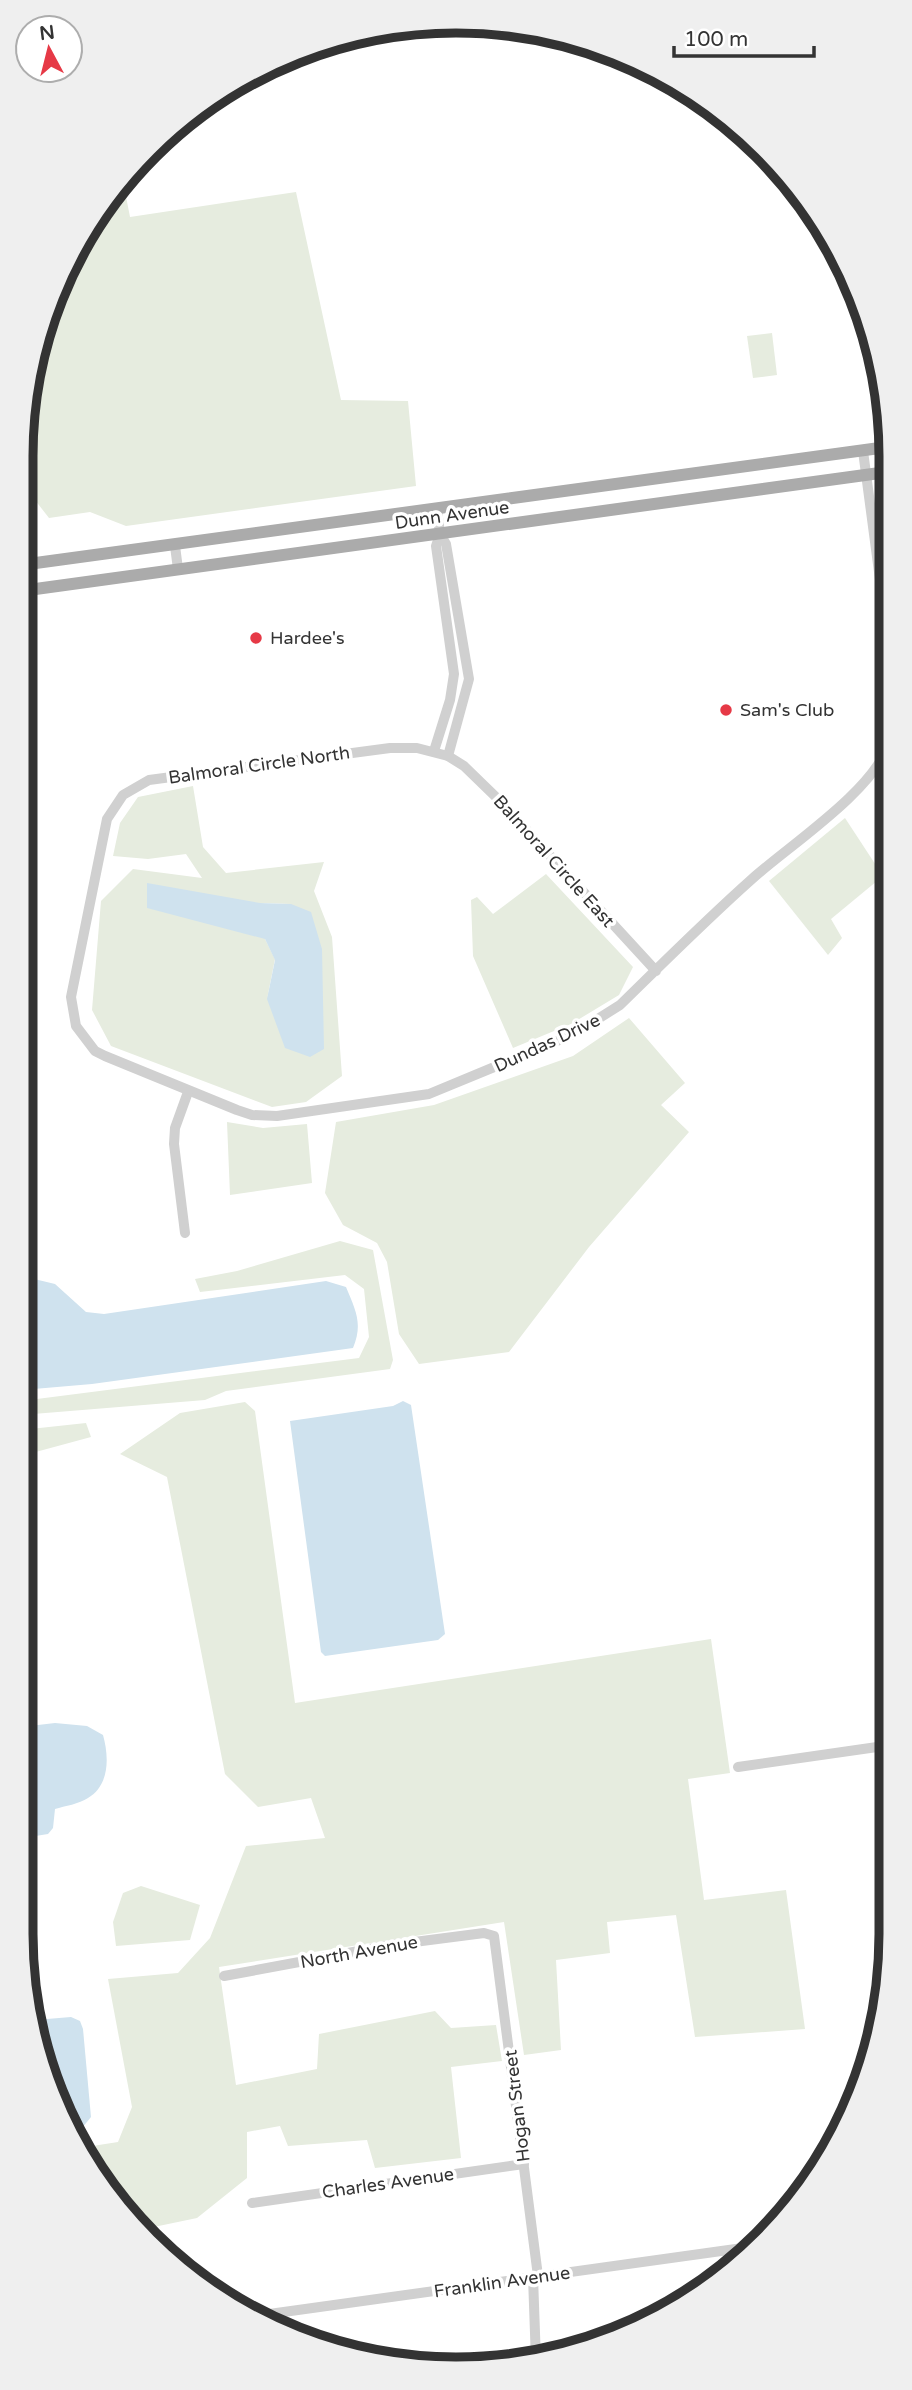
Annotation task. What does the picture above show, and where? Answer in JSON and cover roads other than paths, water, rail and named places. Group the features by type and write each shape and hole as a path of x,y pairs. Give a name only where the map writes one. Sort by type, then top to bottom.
{"main road":[{"name":"Dunn Avenue","path":"33,562 174,546 879,448"},
{"name":"Dunn Avenue","path":"33,589 879,473"}],"street":[{"path":"863,451 879,572"},
{"path":"437,509 440,534 446,544 469,679 447,756"},
{"path":"434,751 450,700 454,674 436,546 440,534"},
{"path":"174,546 177,569"},
{"name":"Balmoral Circle North","path":"136,786 149,780 383,748 434,751"},
{"name":"Balmoral Circle East","path":"434,751 464,766 490,790 656,971"},
{"name":"Dundas Drive","path":"136,786 113,807 99,846 71,997 82,1037 95,1051 188,1092 237,1110 268,1117 416,1097 588,1028 620,1005 754,878 860,788 879,761"},
{"path":"185,1233 174,1144 175,1128 188,1092"},
{"path":"738,1767 879,1747"},
{"name":"North Avenue","path":"224,1976 391,1945 484,1933 494,1936"},
{"name":"Hogan Street","path":"494,1936 536,2277 537,2349"},
{"name":"Charles Avenue","path":"252,2203 524,2164"},
{"name":"Franklin Avenue","path":"271,2314 739,2249"}],"water":[{"path":"147,883 260,903 291,904 311,912 322,949 324,1049 310,1057 285,1048 267,999 275,960 265,939 147,908"},
{"path":"33,1279 55,1284 86,1312 104,1314 326,1281 346,1287 355,1311 358,1332 353,1348 92,1384 33,1389"},
{"path":"403,1401 411,1405 445,1634 438,1640 325,1656 321,1652 290,1421 393,1406"},
{"path":"55,1723 87,1726 103,1735 107,1761 104,1778 95,1792 88,1798 55,1809 53,1828 48,1834 33,1836 33,1726"},
{"path":"71,2017 80,2021 83,2029 91,2117 82,2128 65,2096 42,2019"}],"place":[{"name":"Hardee's","path":"256,638"},
{"name":"Sam's Club","path":"726,710"}]}
